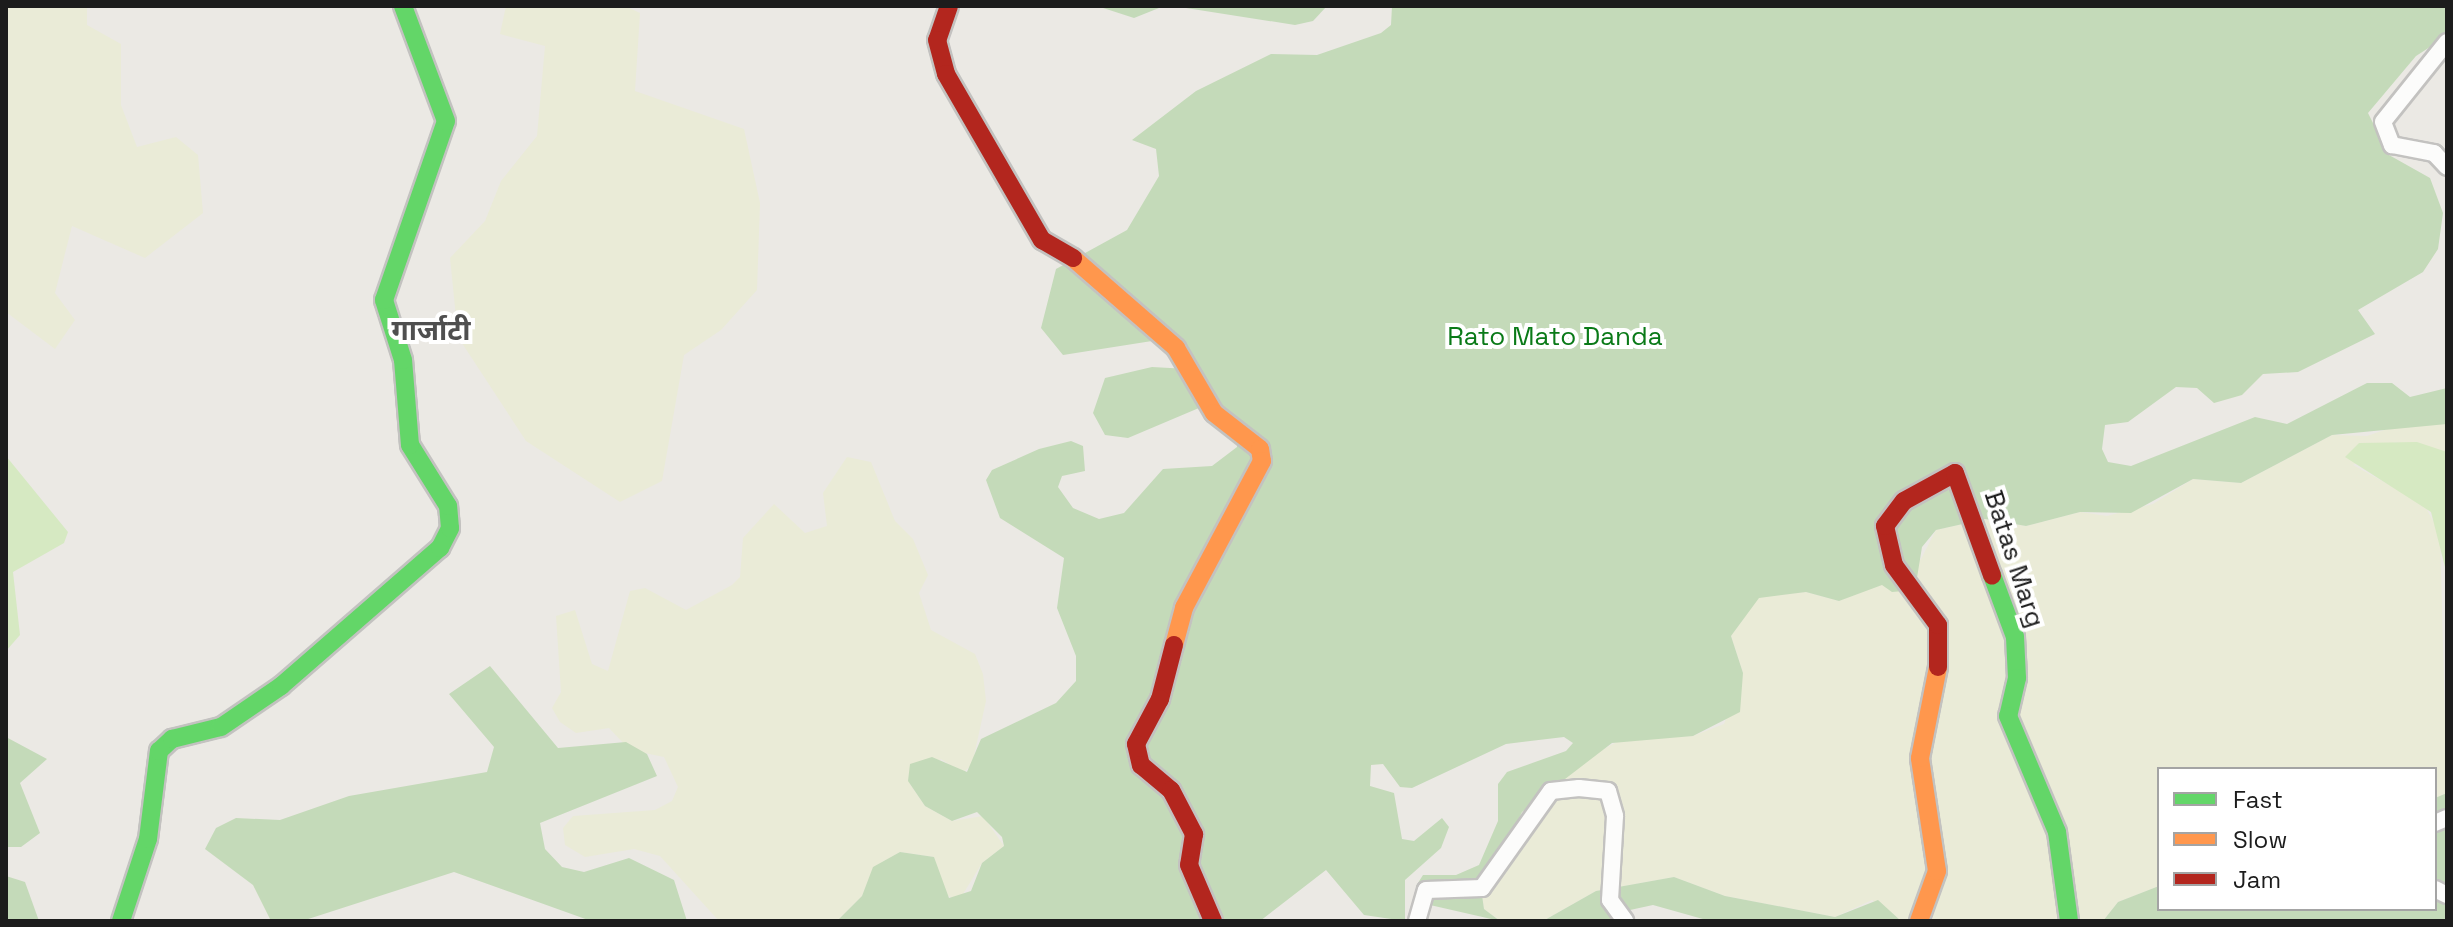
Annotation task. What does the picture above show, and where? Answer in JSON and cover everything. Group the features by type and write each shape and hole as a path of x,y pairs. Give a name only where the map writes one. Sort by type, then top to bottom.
{"street":[{"path":"121,921 148,839 159,751 172,739 221,727 281,686 440,548 450,528 448,506 410,445 403,360 384,300 446,121 434,73 403,6"},
{"path":"949,6 937,40 946,74 1042,240 1098,273 1176,348 1214,413 1260,449 1262,461 1184,608 1160,699 1136,744 1141,765 1171,790 1194,834 1189,865 1213,921"},
{"path":"2447,42 2383,122 2392,145 2434,153 2447,167"},
{"name":"Batas Marg","path":"1919,921 1937,871 1920,758 1942,648 1938,625 1894,565 1885,526 1904,501 1955,473 2015,637 2017,678 2008,716 2057,832 2069,921"},
{"path":"1417,921 1426,890 1482,888 1551,791 1579,788 1608,791 1615,816 1610,900 1625,921"}],"green space":[{"path":"6,6 87,6 87,25 121,44 121,105 137,147 176,137 198,155 203,213 145,258 72,226 55,293 75,320 55,349 6,312"},
{"path":"506,6 625,6 640,13 635,91 744,129 760,203 757,290 721,330 684,355 662,481 620,502 526,441 458,337 450,258 485,221 501,181 537,136 545,46 500,34"},
{"path":"1097,6 1164,6 1134,18"},
{"path":"1327,6 1313,21 1295,25 1186,8"},
{"name":"Rato Mato Danda","path":"1392,6 2447,6 2447,36 2416,56 2368,113 2389,155 2430,178 2443,213 2438,249 2423,272 2358,310 2375,334 2298,372 2263,374 2242,395 2214,403 2197,388 2176,387 2128,422 2105,425 2102,449 2108,462 2131,466 2255,417 2287,424 2367,383 2392,383 2410,397 2447,388 2447,424 2332,435 2241,483 2193,479 2131,513 2080,512 2026,526 1985,519 1936,530 1922,547 1915,590 1892,592 1882,585 1839,601 1806,592 1759,598 1731,636 1743,673 1740,712 1693,736 1612,743 1522,812 1482,895 1484,909 1500,921 1430,905 1416,886 1423,875 1456,875 1479,865 1498,821 1498,784 1507,772 1566,751 1573,743 1564,737 1506,744 1412,788 1400,787 1383,764 1371,765 1370,786 1394,793 1402,839 1414,841 1442,818 1449,827 1441,848 1405,880 1405,921 1364,915 1326,870 1260,921 837,921 862,896 873,867 900,852 934,857 949,898 971,891 982,863 1004,846 1002,837 977,812 952,821 925,806 908,781 910,764 932,757 967,772 981,739 1056,703 1076,681 1076,656 1057,608 1064,558 1000,518 986,480 992,470 1039,449 1071,441 1083,446 1085,471 1062,476 1058,487 1073,508 1099,519 1124,513 1163,469 1212,466 1237,447 1237,433 1206,405 1128,438 1105,435 1093,413 1105,378 1152,367 1188,369 1152,341 1063,355 1041,328 1056,269 1127,230 1159,176 1156,149 1132,140 1196,91 1271,54 1317,55 1381,33 1391,25"},
{"path":"2402,424 2447,424 2447,452 2395,442 2353,465 2424,504 2440,534 2447,793 2437,797 2437,767 2157,767 2157,887 2118,902 2103,921 1901,921 1872,900 1835,917 1725,896 1674,877 1596,891 1543,921 1500,921 1484,909 1482,895 1522,812 1591,756 1624,738 1693,736 1724,724 1743,673 1731,636 1759,597 1806,592 1839,601 1921,559 1936,530 1985,519 2026,526 2080,512 2107,516 2153,504 2193,479 2241,483 2332,435 2367,436"},
{"path":"2417,442 2447,452 2447,575 2431,512 2345,457 2359,443"},
{"path":"6,456 68,532 64,543 13,572 20,635 6,651"},
{"path":"847,457 871,462 895,521 913,539 928,575 919,593 931,630 975,654 983,674 986,701 972,765 962,773 941,759 910,784 925,806 952,821 983,816 1004,846 982,863 960,899 943,895 934,857 900,852 874,867 862,896 837,921 719,921 660,856 634,849 585,857 565,845 563,828 573,816 655,810 672,801 678,787 664,757 630,750 609,728 576,733 560,722 552,708 561,692 556,616 575,610 592,664 608,671 630,591 645,588 686,610 732,585 740,577 743,538 774,504 805,533 827,526 823,493"},
{"path":"490,666 558,748 626,742 647,754 657,776 540,823 545,849 562,867 584,872 629,858 674,880 687,921 591,921 454,872 302,921 271,921 253,885 205,849 216,828 236,818 280,820 349,796 487,772 494,747 449,694"},
{"path":"6,737 47,759 20,783 40,833 21,847 6,847"},
{"path":"2447,793 2447,921 2103,921 2118,902 2157,887 2157,911 2437,911 2437,797"},
{"path":"6,876 25,882 39,921 6,921"},
{"path":"1674,877 1725,896 1835,917 1878,900 1901,921 1710,921 1653,905 1630,910 1620,921 1543,921 1596,891"}],"traffic: fast":[{"path":"121,921 148,839 159,751 172,739 221,727 281,686 440,548 450,528 448,506 410,445 403,360 384,300 446,121 403,6"},
{"path":"1992,575 2015,637 2017,678 2008,716 2057,832 2069,921"}],"traffic: slow":[{"path":"1073,258 1176,348 1214,413 1260,449 1262,461 1184,608 1174,645"},
{"path":"1919,921 1937,871 1920,758 1938,667"}],"traffic: jam":[{"path":"949,6 937,40 946,74 1042,240 1073,258"},
{"path":"1938,667 1938,625 1894,565 1885,526 1904,501 1955,473 1992,575"},
{"path":"1174,645 1160,699 1136,744 1141,765 1171,790 1194,834 1189,865 1213,921"}],"district":[{"name":"गार्जाटी","path":"431,330"}]}
